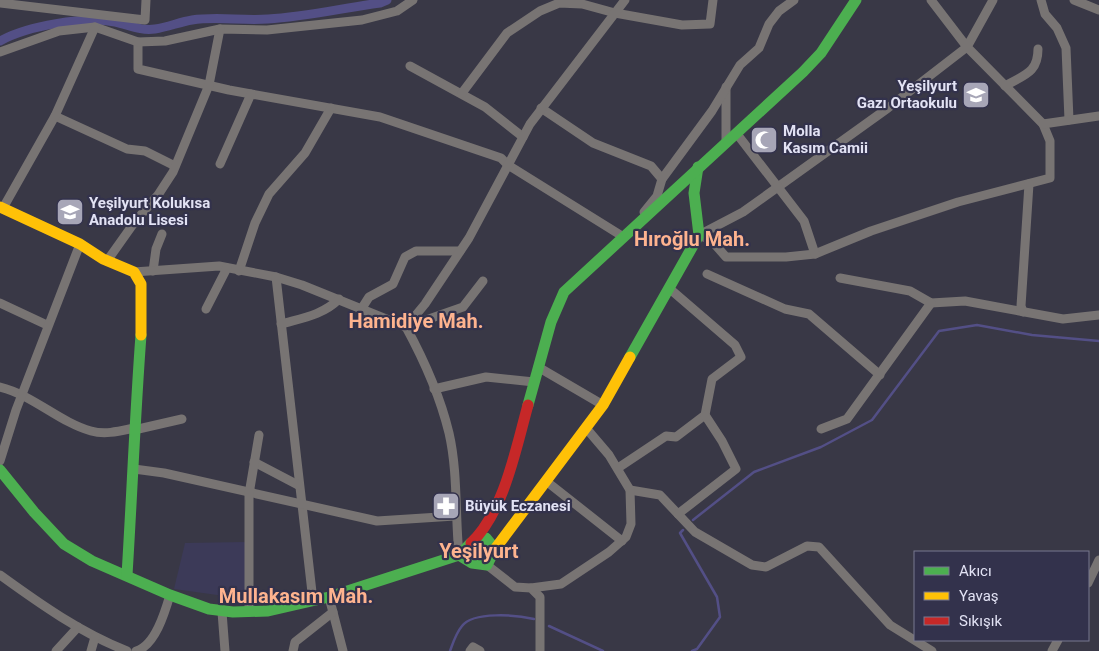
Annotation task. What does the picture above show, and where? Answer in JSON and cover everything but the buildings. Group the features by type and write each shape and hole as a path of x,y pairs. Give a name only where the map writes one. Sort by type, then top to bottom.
{"main road":[{"path":"0,470 34,512 64,544 92,561 127,574 170,595 222,612 268,611 313,602 459,555 477,538 491,518 512,463 550,322 564,292 635,224 737,134 821,53 856,0"},
{"path":"459,555 468,563 478,566 488,564 495,549 603,405 699,235 694,193 698,167"},
{"path":"2,208 80,244 107,261 134,272 141,284 143,316 134,429 134,469 127,574"},
{"path":"477,538 486,538 495,549"}],"street":[{"path":"0,3 145,20 146,0"},
{"path":"0,52 59,31 95,28 138,42 165,41 220,28 266,30 362,20 397,11 413,0"},
{"path":"406,327 425,304 460,251 541,108 625,0"},
{"path":"462,93 489,54 507,33 549,3 582,4 615,13 682,25 710,24 712,0"},
{"path":"635,224 657,196 662,179 692,141 740,65 759,48 769,24 779,11 794,0"},
{"path":"699,235 711,240 726,257 786,257 815,254 871,231 958,202 1050,178 1050,141 1043,124 967,47 931,0"},
{"path":"699,235 743,212 888,108 967,47 993,0"},
{"path":"1041,0 1044,14 1057,28 1066,48 1069,120"},
{"path":"1074,0 1099,10"},
{"path":"2,208 55,116 95,28"},
{"path":"107,261 134,223 158,195 175,166 210,85 220,28"},
{"path":"138,42 138,69 251,94 380,117 501,158 508,165 622,236"},
{"path":"1005,86 1034,69 1038,63 1038,49"},
{"path":"410,66 462,93 523,137"},
{"path":"726,87 728,115 726,143"},
{"path":"220,164 251,94"},
{"path":"716,103 728,115"},
{"path":"239,271 256,223 270,194 304,154 332,108"},
{"path":"541,108 593,143 651,166 662,179"},
{"path":"55,116 127,149 144,151 175,166"},
{"path":"1043,124 1099,116"},
{"path":"737,134 804,221 815,254"},
{"path":"1023,312 1021,306 1029,184"},
{"path":"153,270 156,249 162,234"},
{"path":"0,461 47,325 80,244"},
{"path":"362,308 369,297 393,284 405,257 416,251 460,251"},
{"path":"134,272 191,267 227,268 276,277 339,299 406,327 425,362 449,434 455,480 455,516 459,555"},
{"path":"206,309 227,268"},
{"path":"707,274 785,309 810,314 880,375"},
{"path":"276,277 300,504 313,602"},
{"path":"840,278 910,291 930,303 965,301 1063,318 1099,315"},
{"path":"406,327 463,307 484,281"},
{"path":"618,468 666,436 676,437 705,415 712,379 741,357 735,345 670,289"},
{"path":"281,324 320,313 329,309 339,299"},
{"path":"0,303 47,325"},
{"path":"821,429 847,419 930,303"},
{"path":"538,367 603,405"},
{"path":"434,389 486,377 534,382"},
{"path":"0,387 22,395 92,431 113,433 182,419"},
{"path":"678,514 736,469 722,441 705,415"},
{"path":"488,564 515,586 531,588 561,584 609,552 626,537 631,524 630,490 618,468 586,428"},
{"path":"249,612 249,494 258,435"},
{"path":"254,462 298,485"},
{"path":"134,469 164,472 249,494 377,521 455,516"},
{"path":"546,482 622,541"},
{"path":"630,490 660,495 695,532 752,565 766,567 807,546 819,547 890,625 914,640"},
{"path":"1089,581 1099,560"},
{"path":"0,575 44,607 95,637 127,651"},
{"path":"531,588 540,597 543,650"},
{"path":"140,650 161,624 170,595"},
{"path":"329,597 343,651"},
{"path":"222,612 225,651"},
{"path":"292,651 295,642 333,612"},
{"path":"56,651 78,627"},
{"path":"91,651 95,637"},
{"path":"916,641 932,651"},
{"path":"470,651 473,647 480,651"}],"shaded area":[{"path":"245,542 246,599 174,589 185,543"}],"waterway":[{"path":"0,41 25,31 72,21 102,20 150,29 201,19 282,18 380,3 387,0"},
{"path":"693,520 754,472 821,447 872,420 939,331 977,325 1032,335 1099,341"},
{"path":"683,530 680,533 717,597 720,617 697,649 692,651"},
{"path":"450,651 456,635 468,621 496,615 534,619"},
{"path":"549,626 603,651"}],"traffic: fast":[{"path":"528,405 551,322 564,292 803,72 821,53 856,0"},
{"path":"630,357 699,235 694,193 698,167"},
{"path":"127,575 141,335"},
{"path":"0,470 34,512 64,544 92,561 170,595 209,609 233,612 268,611 329,597 459,555 471,543"},
{"path":"459,555 472,563 487,565 495,549 486,538 477,538"}],"traffic: slow":[{"path":"0,207 80,244 103,259 134,272 141,284 141,335"},
{"path":"495,549 603,405 630,357"}],"traffic: jam":[{"path":"471,543 482,530 500,497 528,405"}],"place":[{"name":"Yeşilyurt Gazı Ortaokulu","path":"976,95"},
{"name":"Molla Kasım Camii","path":"764,140"},
{"name":"Yeşilyurt Kolukısa Anadolu Lisesi","path":"70,212"},
{"name":"Büyük Eczanesi","path":"446,506"}],"district":[{"name":"Hıroğlu Mah.","path":"692,239"},
{"name":"Hamidiye Mah.","path":"416,321"},
{"name":"Yeşilyurt","path":"479,551"},
{"name":"Mullakasım Mah.","path":"296,596"}]}
